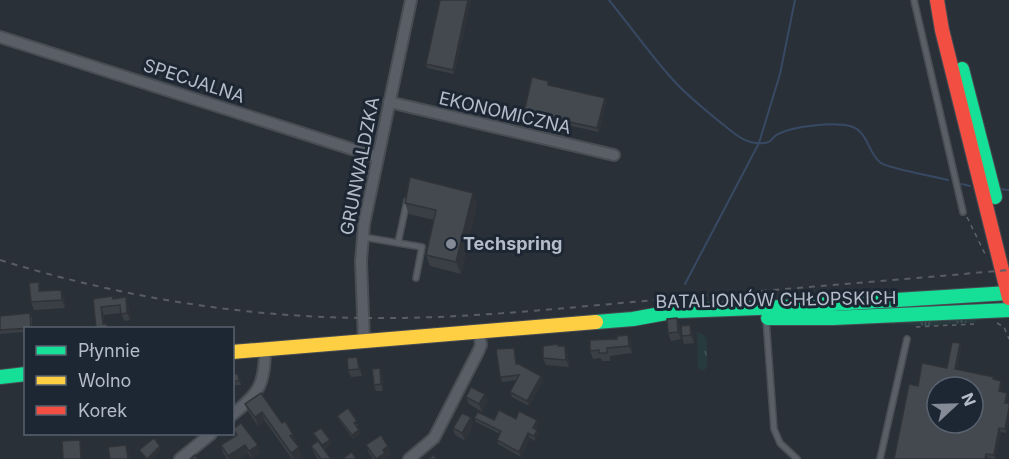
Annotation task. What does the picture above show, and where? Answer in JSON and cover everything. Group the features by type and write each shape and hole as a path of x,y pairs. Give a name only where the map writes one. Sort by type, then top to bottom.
{"main road":[{"path":"937,0 963,117 1009,295"},
{"path":"943,0 1009,252"},
{"name":"BATALIONÓW CHŁOPSKICH","path":"234,352 633,319 766,313 1009,295"},
{"name":"BATALIONÓW CHŁOPSKICH","path":"766,313 833,318 1009,310"},
{"path":"0,377 24,374"}],"street":[{"name":"GRUNWALDZKA","path":"364,341 361,261 366,210 411,0"},
{"name":"SPECJALNA","path":"0,37 377,157"},
{"name":"EKONOMICZNA","path":"389,102 614,155"},
{"path":"409,459 434,438 481,345 479,331"},
{"path":"234,414 262,383 265,371 265,349"},
{"path":"180,459 210,435"}],"lane":[{"path":"914,0 963,212"},
{"path":"398,243 409,193"},
{"path":"363,237 422,247 416,278"},
{"path":"766,313 774,429 780,443 797,459"},
{"path":"880,459 907,339"}],"path":[{"path":"963,212 988,260"},
{"path":"996,322 1004,327 1009,339"},
{"path":"906,326 981,324"}],"green space":[{"path":"977,318 975,322 927,326 886,323 924,322"},
{"path":"697,332 705,336 707,340 707,365 704,371 698,368"}],"building":[{"path":"440,0 468,0 453,70 426,64"},
{"path":"532,77 548,81 548,85 605,98 597,128 524,112"},
{"name":"Techspring","path":"410,177 473,193 456,262 426,255 436,210 405,203"},
{"path":"39,282 39,291 61,290 62,300 31,302 29,283"},
{"path":"112,296 113,299 126,297 127,313 121,314 120,305 101,307 103,324 107,324 108,327 96,327 93,299"},
{"path":"30,313 31,327 0,330 0,316"},
{"path":"677,318 678,332 668,333 667,319"},
{"path":"690,325 691,335 682,336 681,326"},
{"path":"628,335 629,346 607,348 607,353 599,353 599,350 590,351 590,340 617,339 617,336"},
{"path":"952,342 960,343 955,369 984,375 925,375 925,435 985,435 985,375 1001,381 999,391 1007,393 1005,403 1009,403 1009,408 1005,429 999,428 994,455 986,454 985,459 894,459 909,384 918,386 922,363 947,368"},
{"path":"558,344 558,346 565,346 566,360 543,358 543,346"},
{"path":"514,348 516,364 541,376 527,401 510,392 519,375 500,377 496,349"},
{"path":"357,357 359,369 348,370 347,358"},
{"path":"380,368 381,384 374,385 372,369"},
{"path":"234,374 238,374 239,381 234,381"},
{"path":"471,387 485,394 479,404 466,397"},
{"path":"261,393 282,423 285,421 293,434 290,436 299,447 291,453 262,412 255,417 245,404"},
{"path":"348,408 357,421 354,423 359,430 352,435 337,416"},
{"path":"499,410 516,419 519,411 537,420 533,428 537,430 534,436 528,433 519,452 497,440 501,431 474,418 478,412 494,420"},
{"path":"462,413 471,417 462,433 453,428"},
{"path":"241,423 258,445 249,451 245,445 228,456 221,445 237,435 234,428"},
{"path":"321,428 330,440 322,445 313,433"},
{"path":"381,435 388,446 383,450 385,453 376,459 366,445"},
{"path":"154,438 160,446 147,459 139,450"},
{"path":"80,440 81,459 63,459 62,441"},
{"path":"318,441 331,459 321,459 311,446"},
{"path":"126,445 128,459 110,459 108,447"},
{"path":"352,452 356,459 342,459"}],"waterway":[{"path":"609,0 675,82 702,108 740,137 751,142 767,143 778,134 793,129 824,125 850,126 861,132 876,159 881,163 948,180"},
{"path":"685,284 759,143 780,74 795,0"},
{"path":"962,184 970,186"},
{"path":"1000,189 1009,190"}],"railway":[{"path":"0,260 91,285 184,303 278,314 372,318 446,317 520,312 1009,270"}],"traffic: fast":[{"path":"962,69 995,197"},
{"path":"596,322 633,319 677,311 1009,293"},
{"path":"768,318 833,318 1009,310"},
{"path":"0,377 24,374"}],"traffic: slow":[{"path":"234,352 596,322"}],"traffic: jam":[{"path":"937,0 942,30 1009,298"}],"place":[{"name":"Techspring","path":"451,244"}]}
